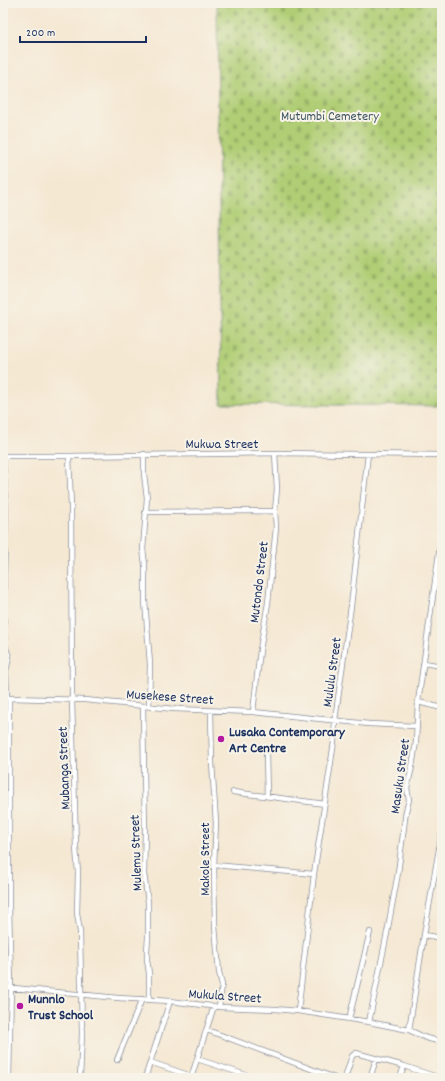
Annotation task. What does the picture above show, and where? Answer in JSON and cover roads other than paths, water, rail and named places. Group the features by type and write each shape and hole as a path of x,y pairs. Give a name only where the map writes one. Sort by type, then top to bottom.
{"street":[{"name":"Mukwa Street","path":"3,456 275,453 442,455"},
{"name":"Mutondo Street","path":"253,712 260,650 268,603 276,528 277,489 275,453"},
{"path":"144,454 144,482 147,498 143,549 146,565 145,601 150,664 149,707"},
{"name":"Mululu Street","path":"298,1011 314,874 334,742 335,720 351,606 368,454"},
{"name":"Mubanga Street","path":"69,456 71,507 72,700 78,872 77,912 80,932 82,1034 80,1078"},
{"path":"3,460 6,512 4,633 5,645 9,657 6,671 10,868 9,908 12,987 9,1078"},
{"path":"145,512 276,511"},
{"name":"Masuku Street","path":"369,1022 388,933 406,811 409,800 407,788 416,742 418,702 440,564 442,532"},
{"path":"424,664 442,666"},
{"name":"Musekese Street","path":"6,697 85,700 149,707 253,712 369,724 416,726"},
{"path":"418,702 442,708"},
{"name":"Mulemu Street","path":"143,706 145,832 144,874 148,902 147,955 149,1000"},
{"name":"Makole Street","path":"211,711 212,763 216,823 214,865 215,926 219,972 222,985 220,1007"},
{"path":"266,754 267,796"},
{"path":"233,792 325,804"},
{"path":"409,1030 442,832"},
{"path":"214,865 314,874"},
{"path":"349,1019 370,932"},
{"path":"424,935 442,938"},
{"name":"Mukula Street","path":"3,987 170,1001 220,1007 298,1011 409,1030 426,1038 442,1042"},
{"path":"117,1060 142,999"},
{"path":"145,1078 170,1001"},
{"path":"150,1062 191,1077 214,1006"},
{"path":"207,1030 335,1078"},
{"path":"345,1078 354,1054 404,1066 433,1077 440,1078"},
{"path":"197,1059 255,1078"},
{"path":"370,1078 376,1059"},
{"path":"400,1078 404,1066"}],"place":[{"name":"Lusaka Contemporary Art Centre","path":"221,739"},
{"name":"Munnlo Trust School","path":"20,1006"}],"park label":[{"name":"Mutumbi Cemetery","path":"330,115"}]}
